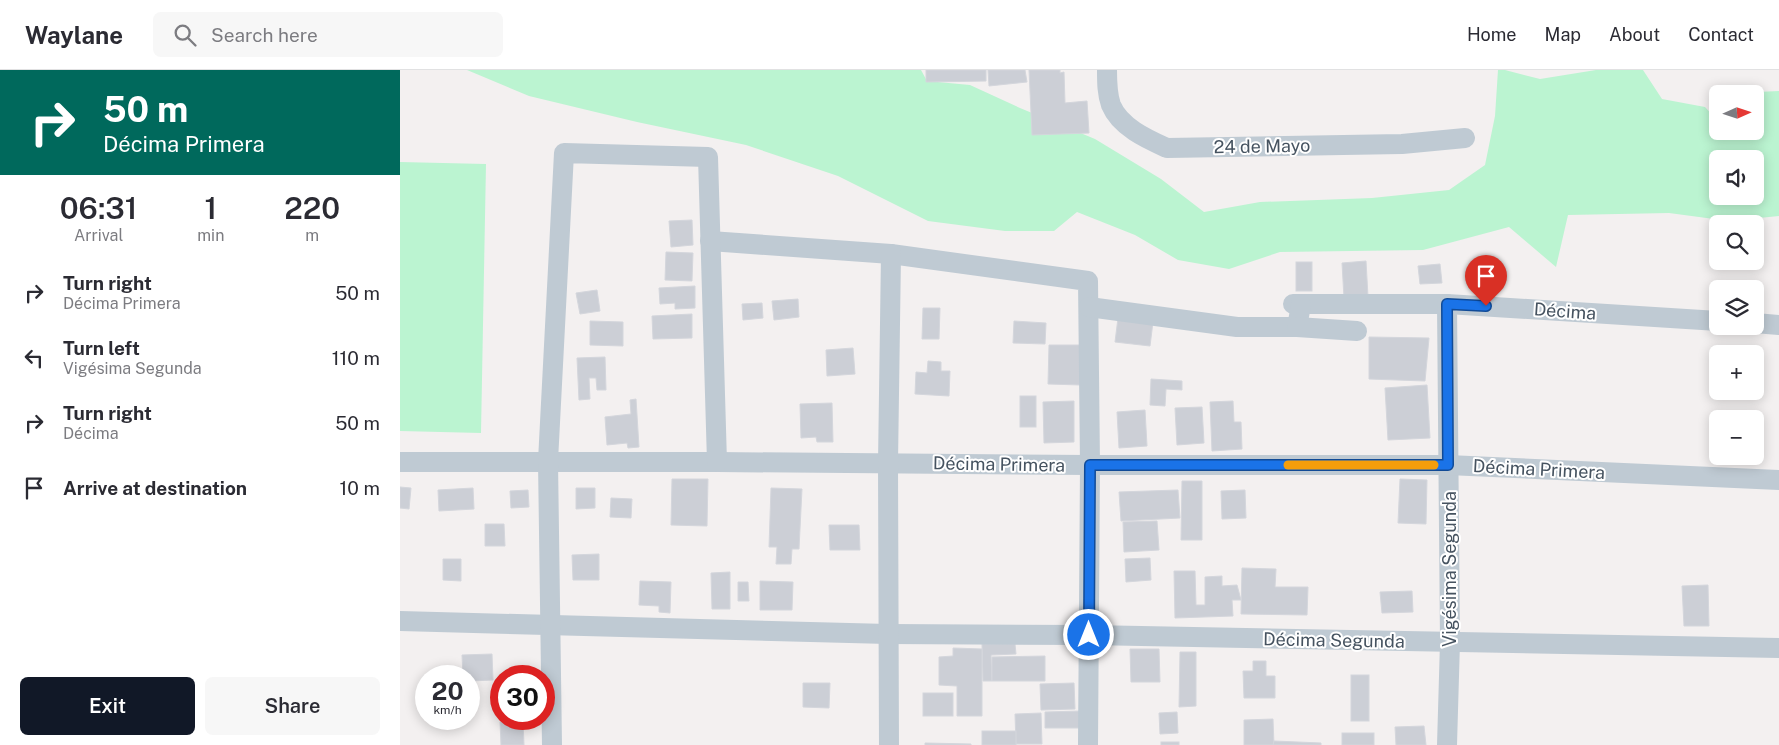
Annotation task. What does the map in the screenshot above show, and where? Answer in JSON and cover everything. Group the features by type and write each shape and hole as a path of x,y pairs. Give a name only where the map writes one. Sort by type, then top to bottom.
{"street":[{"name":"24 de Mayo","path":"1107,70 1107,89 1112,106 1124,122 1142,136 1167,148 1402,144 1465,138"},
{"path":"552,745 548,462 564,153 708,157 717,462"},
{"path":"710,241 891,254 1088,281 1090,465 1088,745"},
{"path":"888,745 888,463 891,254"},
{"name":"Décima","path":"1297,327 1297,304 1447,304 1709,320"},
{"name":"Vigésima Segunda","path":"1447,304 1450,642 1448,745"},
{"path":"1089,307 1237,327 1297,327 1357,331"},
{"path":"1764,324 1779,325"},
{"name":"Décima Primera","path":"400,462 1448,465 1779,480"},
{"name":"Décima Segunda","path":"400,621 888,634 1089,635 1779,648"}],"green space":[{"path":"467,70 921,70 927,81 970,85 1095,139 1161,179 1204,212 1260,202 1372,198 1449,190 1485,165 1495,116 1498,70 1540,79 1596,70 1643,70 1662,99 1705,107 1709,111 1709,140 1764,140 1764,92 1779,91 1779,216 1764,218 1764,215 1709,215 1709,218 1669,213 1568,215 1556,267 1509,227 1423,250 1280,252 1229,269 1178,260 1135,235 1077,212 1054,231 1005,231 928,221 838,176 746,145 637,122 529,96"},
{"path":"400,162 486,164 481,433 400,431"}],"building":[{"path":"926,70 986,70 986,81 926,82"},
{"path":"988,70 1025,70 1027,82 989,86"},
{"path":"1029,70 1060,70 1060,73 1064,72 1065,103 1087,101 1089,133 1032,135"},
{"path":"692,220 693,245 671,247 669,221"},
{"path":"666,252 693,253 692,281 665,280"},
{"path":"1366,261 1368,297 1344,298 1342,263"},
{"path":"1296,262 1312,262 1312,291 1296,291"},
{"path":"1440,264 1442,283 1420,284 1418,266"},
{"path":"695,286 695,308 675,309 675,303 660,304 659,288"},
{"path":"597,290 600,311 580,314 576,293"},
{"path":"798,299 799,317 774,320 772,301"},
{"path":"762,303 763,318 743,320 742,304"},
{"path":"923,308 940,308 939,339 922,339"},
{"path":"692,314 692,338 653,339 652,316"},
{"path":"1118,318 1153,322 1150,346 1115,342"},
{"path":"590,321 623,322 623,346 590,345"},
{"path":"1014,321 1046,323 1045,344 1013,343"},
{"path":"1369,337 1429,338 1425,381 1369,379"},
{"path":"1049,345 1081,345 1081,385 1048,384"},
{"path":"853,348 855,374 827,376 826,350"},
{"path":"605,357 606,390 597,390 596,378 589,378 590,399 579,400 577,358"},
{"path":"928,361 941,362 941,371 950,371 949,396 915,394 916,372 927,373"},
{"path":"1151,379 1182,381 1182,390 1166,389 1165,406 1150,405"},
{"path":"1427,385 1430,438 1388,440 1385,388"},
{"path":"1020,396 1036,396 1036,427 1020,427"},
{"path":"636,399 639,447 628,448 627,443 607,445 605,417 631,414 630,400"},
{"path":"1074,401 1074,442 1044,443 1043,402"},
{"path":"1233,401 1234,422 1241,422 1242,449 1212,451 1210,402"},
{"path":"832,403 833,442 817,442 816,437 801,438 800,404"},
{"path":"1202,407 1204,443 1177,445 1175,408"},
{"path":"1145,410 1147,446 1119,448 1117,412"},
{"path":"672,479 708,479 707,526 671,525"},
{"path":"1400,479 1427,480 1426,524 1398,523"},
{"path":"1182,481 1202,481 1202,540 1181,540"},
{"path":"400,487 411,488 409,509 400,508"},
{"path":"473,488 474,509 439,511 438,490"},
{"path":"576,488 595,488 595,508 576,509"},
{"path":"771,488 802,489 799,549 792,549 791,564 776,564 777,547 769,547"},
{"path":"528,490 529,507 511,508 510,491"},
{"path":"1178,490 1180,518 1121,521 1119,492"},
{"path":"1245,490 1246,518 1222,519 1221,491"},
{"path":"611,498 632,499 631,518 610,517"},
{"path":"1157,521 1159,550 1124,552 1123,522"},
{"path":"485,524 504,524 505,546 485,546"},
{"path":"829,525 859,525 860,550 830,550"},
{"path":"599,554 599,580 573,580 572,555"},
{"path":"1150,558 1151,580 1126,582 1125,559"},
{"path":"443,559 461,559 461,581 443,580"},
{"path":"1242,568 1276,569 1275,587 1308,587 1307,615 1241,614"},
{"path":"1174,571 1195,571 1196,605 1205,605 1205,577 1222,576 1222,586 1237,585 1241,600 1232,600 1233,616 1175,618"},
{"path":"730,572 730,609 712,609 711,573"},
{"path":"640,581 671,582 670,613 659,612 659,606 639,605"},
{"path":"760,581 793,582 792,610 760,610"},
{"path":"738,582 748,582 749,601 738,601"},
{"path":"1708,585 1709,626 1684,626 1682,586"},
{"path":"1412,591 1413,612 1382,613 1380,592"},
{"path":"982,644 1015,644 1016,654 991,655 992,681 983,681"},
{"path":"953,648 982,649 982,716 957,716 957,686 939,685 939,657 953,656"},
{"path":"1130,649 1159,649 1160,682 1131,682"},
{"path":"1180,652 1196,652 1196,706 1179,707"},
{"path":"492,654 490,680 480,681 480,665 462,665 462,655"},
{"path":"1045,656 1045,681 992,681 992,657"},
{"path":"1253,661 1266,661 1266,676 1275,676 1275,698 1244,698 1243,671 1253,671"},
{"path":"1351,675 1369,675 1369,721 1351,721"},
{"path":"803,683 830,683 829,708 803,707"},
{"path":"1074,683 1075,709 1041,710 1040,684"},
{"path":"923,693 953,693 953,716 923,716"},
{"path":"1082,711 1082,728 1045,728 1045,712"},
{"path":"1177,712 1178,733 1160,734 1159,713"},
{"path":"1041,713 1042,744 1016,744 1015,714"},
{"path":"1273,719 1274,745 1244,745 1244,720"},
{"path":"1424,726 1426,745 1396,745 1395,727"},
{"path":"500,730 523,730 524,745 501,745"},
{"path":"982,731 1016,731 1016,745 982,745"},
{"path":"1342,733 1374,733 1374,745 1342,745"},
{"path":"1274,741 1321,743 1321,745 1273,745"},
{"path":"1161,742 1179,742 1179,745 1161,745"},
{"path":"925,743 971,744 971,745 925,745"}],"slow traffic":[{"path":"1288,465 1434,465"}],"route":[{"path":"1089,635 1090,465 1448,465 1447,304 1486,306"}]}
